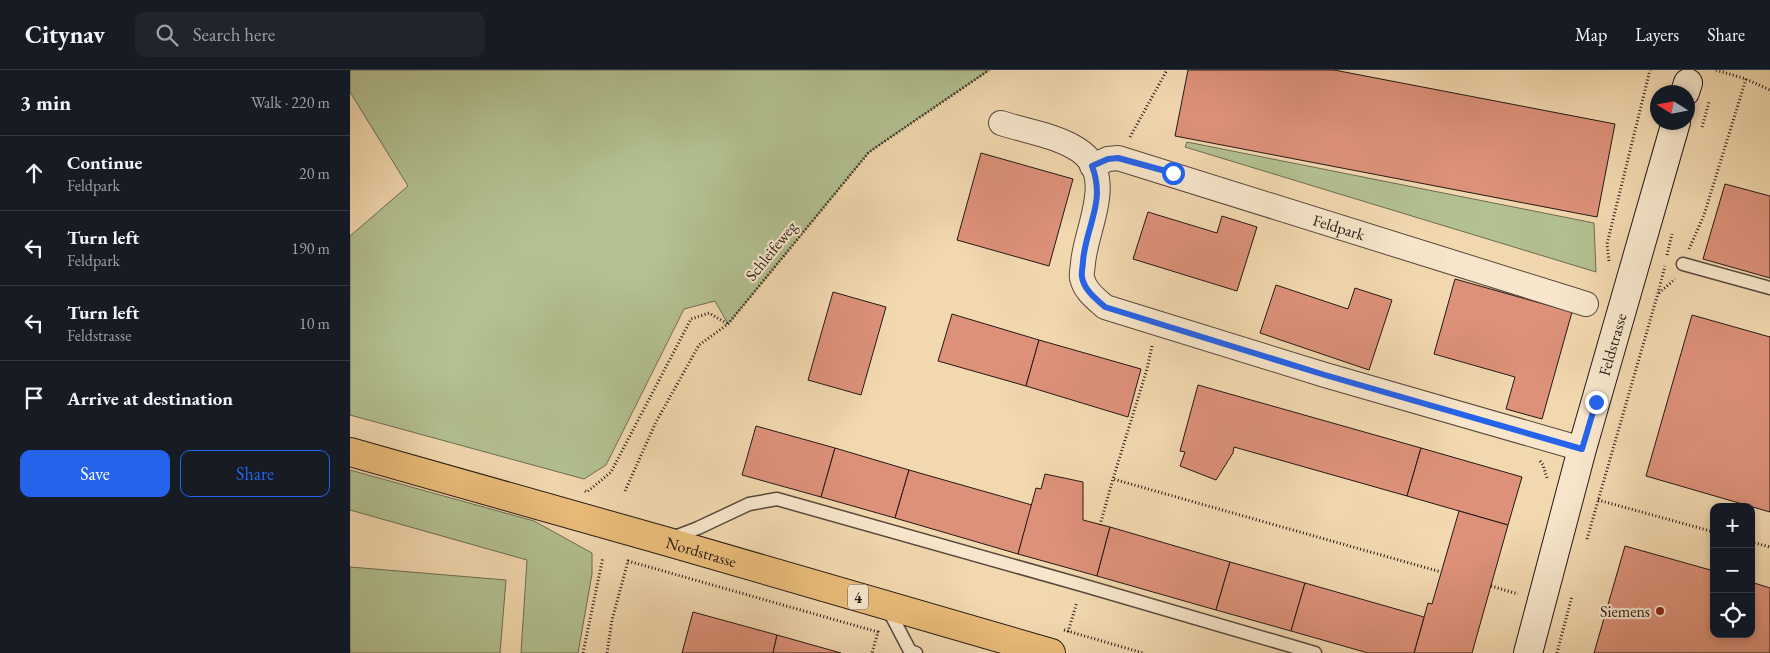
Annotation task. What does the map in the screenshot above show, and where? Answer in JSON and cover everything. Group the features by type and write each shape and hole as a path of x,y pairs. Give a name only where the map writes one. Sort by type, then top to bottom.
{"main road":[{"name":"Nordstrasse","path":"350,452 886,605 1059,646"}],"street":[{"path":"1000,123 1056,140 1078,149 1092,166 1098,180 1097,202 1084,256 1082,277 1091,295 1105,307 1325,375 1582,449"},
{"name":"Feldstrasse","path":"1528,653 1582,449 1687,130"},
{"path":"1092,166 1108,159 1118,158"},
{"name":"Feldpark","path":"1118,158 1586,304"}],"lane":[{"path":"1683,264 1770,288"},
{"path":"665,541 749,504 777,499 1315,653"},
{"path":"886,605 910,651 916,653"}],"path":[{"name":"Schleifeweg","path":"625,491 656,422 700,345 728,324 869,152 989,70"},
{"path":"1118,158 1167,70"},
{"path":"1609,262 1607,244 1650,70"},
{"path":"1716,70 1746,79 1770,90"},
{"path":"1658,293 1678,276 1704,215 1746,79"},
{"path":"1695,118 1711,95"},
{"path":"1667,255 1674,227"},
{"path":"1586,539 1665,265"},
{"path":"578,489 587,492 611,472 691,319 709,313 728,324"},
{"path":"1100,525 1148,368"},
{"path":"1113,479 1441,572"},
{"path":"1598,500 1710,531"},
{"path":"1755,543 1770,547"},
{"path":"583,653 602,558"},
{"path":"607,653 612,620 628,560 878,632 872,653"},
{"path":"1059,646 1082,585"},
{"path":"1491,586 1521,595"},
{"path":"1556,653 1574,587"}],"green space":[{"path":"350,70 989,70 869,152 728,324 715,301 684,309 606,465 584,479 350,415 350,236 408,186 350,92"},
{"path":"1187,142 1594,223 1596,272 1185,147"},
{"path":"350,470 534,521 592,553 592,574 578,653 521,653 527,560 350,510"},
{"path":"350,567 506,580 500,653 350,653"}],"building":[{"path":"1188,70 1334,70 1615,124 1597,217 1175,136"},
{"path":"981,153 1073,179 1049,266 957,240"},
{"path":"1725,184 1770,196 1770,278 1703,259"},
{"path":"1148,212 1217,233 1222,216 1257,227 1237,291 1133,259"},
{"path":"1455,279 1572,312 1542,419 1506,409 1515,377 1434,354"},
{"path":"1276,285 1348,309 1355,288 1392,300 1369,370 1260,333"},
{"path":"833,292 886,307 861,395 808,380"},
{"path":"952,314 1039,340 1026,386 938,361"},
{"path":"1692,315 1770,337 1770,512 1755,508 1755,503 1739,503 1646,476"},
{"path":"1039,340 1141,369 1128,417 1026,386"},
{"path":"1198,385 1421,448 1407,496 1234,447 1233,453 1216,480 1180,466 1185,452 1180,451"},
{"path":"756,426 835,448 821,497 742,475"},
{"path":"835,448 909,470 895,518 821,497"},
{"path":"1421,448 1522,477 1508,525 1407,496"},
{"path":"909,470 1032,505 1018,554 895,518"},
{"path":"1045,474 1083,482 1083,520 1110,527 1097,576 1018,554 1036,488 1041,489"},
{"path":"1459,511 1508,525 1472,653 1414,653 1428,603 1432,604"},
{"path":"1110,527 1230,562 1216,610 1097,576"},
{"name":"Siemens","path":"1625,546 1710,570 1710,638 1755,638 1755,583 1770,588 1770,653 1594,653"},
{"path":"1230,562 1305,583 1291,631 1216,610"},
{"path":"1305,583 1424,617 1414,653 1368,653 1291,631"},
{"path":"693,612 777,635 773,653 682,653"},
{"path":"777,635 841,653 773,653"}],"place":[{"name":"Siemens","path":"1660,611"}],"route":[{"path":"1173,173 1118,158 1108,159 1092,166 1098,180 1097,202 1084,256 1082,277 1091,295 1105,307 1325,375 1582,449 1596,402"}]}
